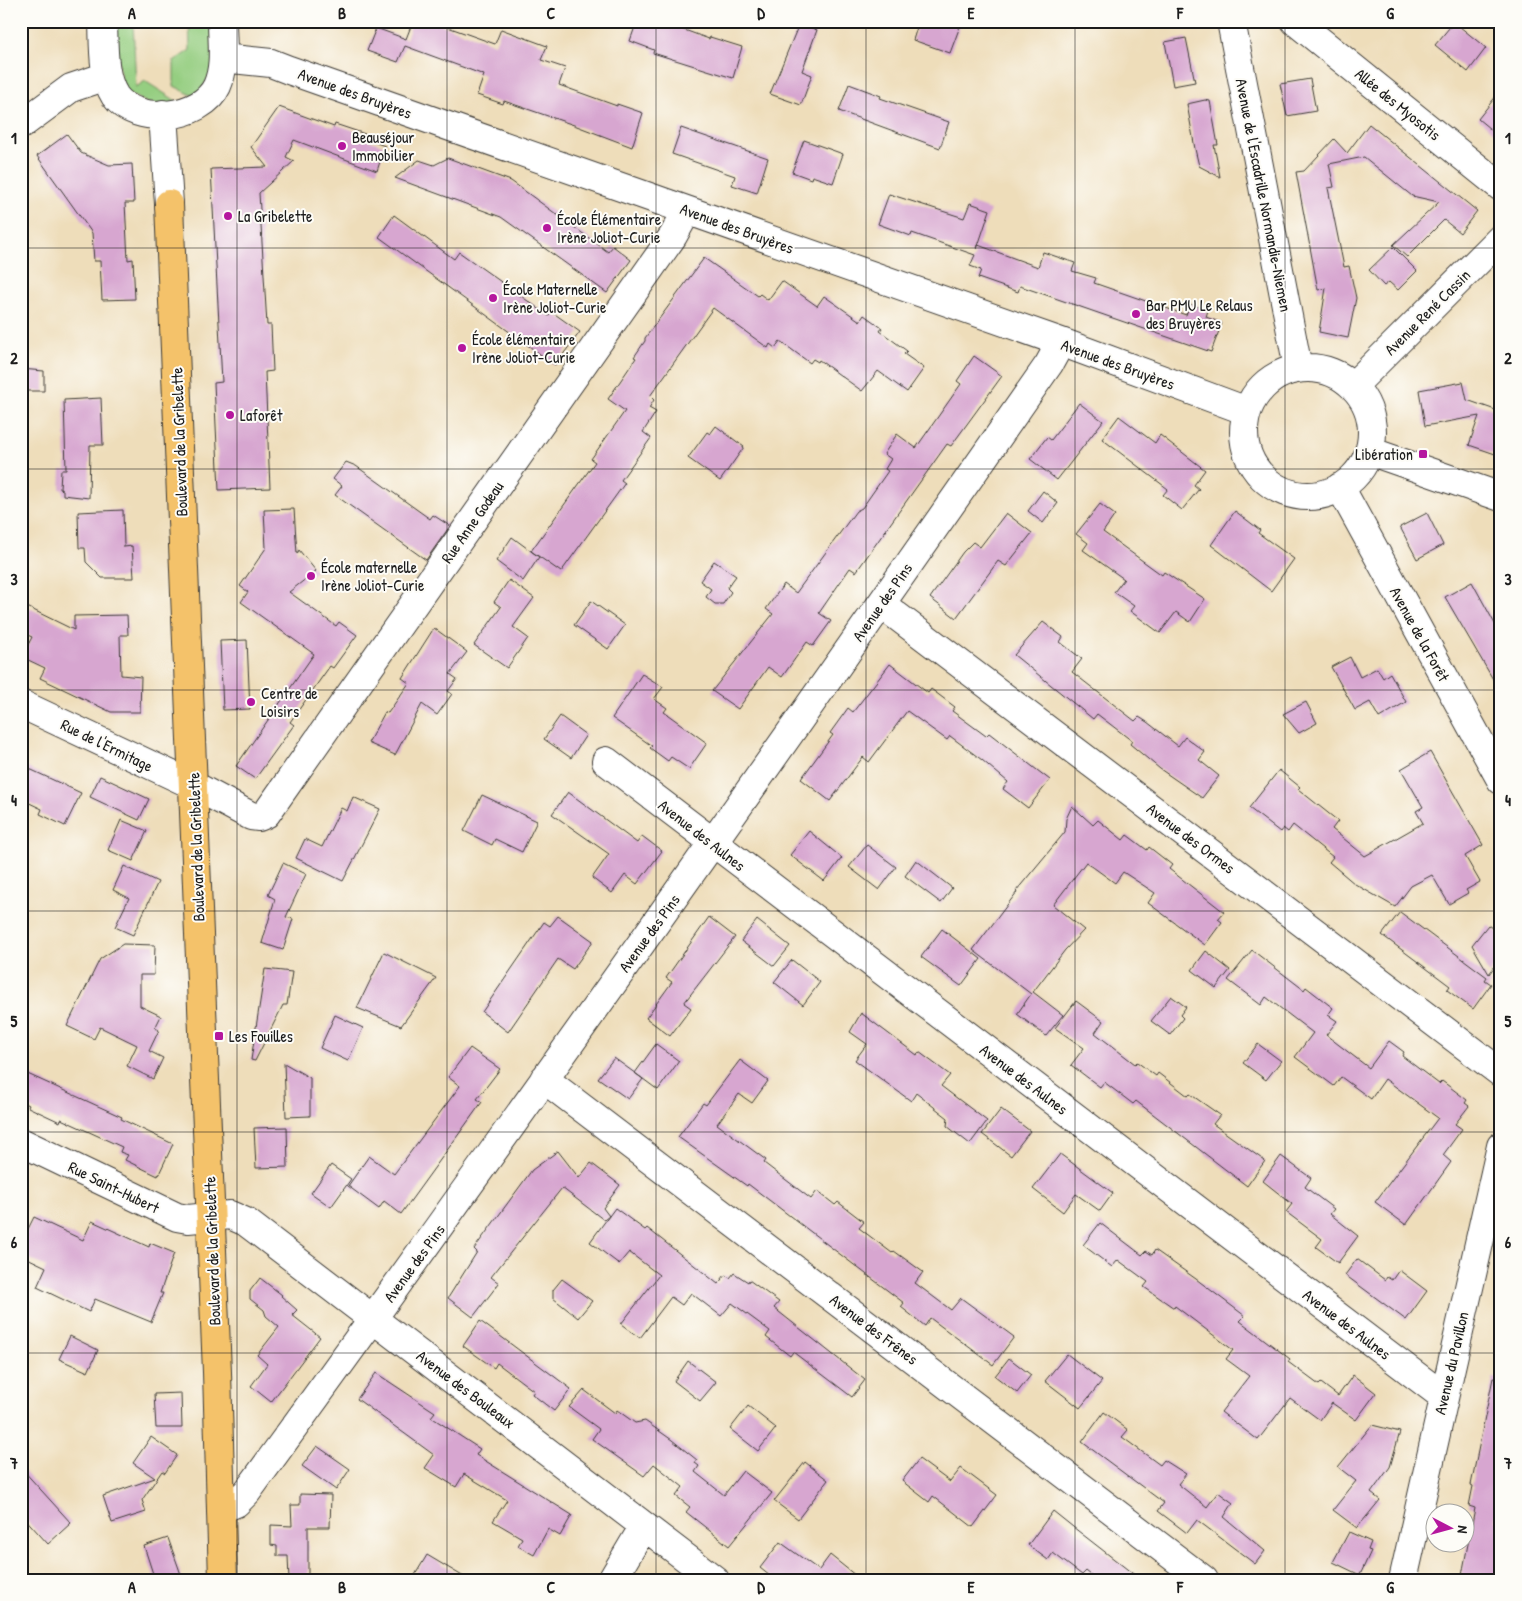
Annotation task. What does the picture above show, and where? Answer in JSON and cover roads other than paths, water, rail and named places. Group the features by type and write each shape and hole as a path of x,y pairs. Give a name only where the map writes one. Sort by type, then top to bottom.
{"main road":[{"name":"Boulevard de la Gribelette","path":"169,204 194,785 224,1580"}],"street":[{"path":"103,21 107,76 116,97 126,106 143,113 163,114 187,112 210,97 217,87 223,58 222,21"},
{"name":"Avenue de l'Escadrille Normandie-Niemen","path":"1231,21 1298,368"},
{"name":"Allée des Myosotis","path":"1295,21 1501,187"},
{"name":"Avenue des Bruyères","path":"223,58 271,63 1060,342 1248,411"},
{"path":"21,125 71,88 107,76"},
{"name":"Boulevard de la Gribelette","path":"163,114 169,204"},
{"name":"Rue Anne Godeau","path":"194,785 251,816 259,817 266,814 668,244 686,211"},
{"name":"Avenue René Cassin","path":"1353,386 1501,238"},
{"name":"Avenue des Pins","path":"221,1509 236,1503 247,1492 374,1319 881,604 1049,364 1060,342"},
{"path":"1298,368 1318,368 1336,375 1353,386 1364,400 1370,417 1372,434 1369,451 1362,466 1352,478 1340,487 1322,494 1303,496 1284,491 1267,482 1255,467 1246,450 1244,430 1248,411 1255,396 1266,383 1281,374 1298,368"},
{"path":"1369,451 1501,497"},
{"name":"Avenue de la Forêt","path":"1340,487 1501,780"},
{"name":"Avenue des Ormes","path":"881,604 1501,1073"},
{"name":"Rue de l'Ermitage","path":"21,704 194,785"},
{"name":"Avenue des Aulnes","path":"606,761 1444,1397"},
{"name":"Avenue des Frênes","path":"544,1079 1204,1580"},
{"name":"Rue Saint-Hubert","path":"21,1142 177,1217 210,1217"},
{"name":"Avenue du Pavillon","path":"1403,1580 1501,1146"},
{"name":"Avenue des Bouleaux","path":"210,1217 230,1215 246,1222 715,1580"},
{"path":"612,1580 644,1526"}],"place":[{"name":"Beauséjour Immobilier","path":"342,146"},
{"name":"La Gribelette","path":"228,216"},
{"name":"École Élémentaire Irène Joliot-Curie","path":"547,228"},
{"name":"École Maternelle Irène Joliot-Curie","path":"493,298"},
{"name":"Bar PMU Le Relaus des Bruyères","path":"1136,314"},
{"name":"École élémentaire Irène Joliot-Curie","path":"462,348"},
{"name":"Laforêt","path":"230,415"},
{"name":"Libération","path":"1423,454"},
{"name":"École maternelle Irène Joliot-Curie","path":"311,576"},
{"name":"Centre de Loisirs","path":"251,702"},
{"name":"Les Fouilles","path":"219,1036"}]}
